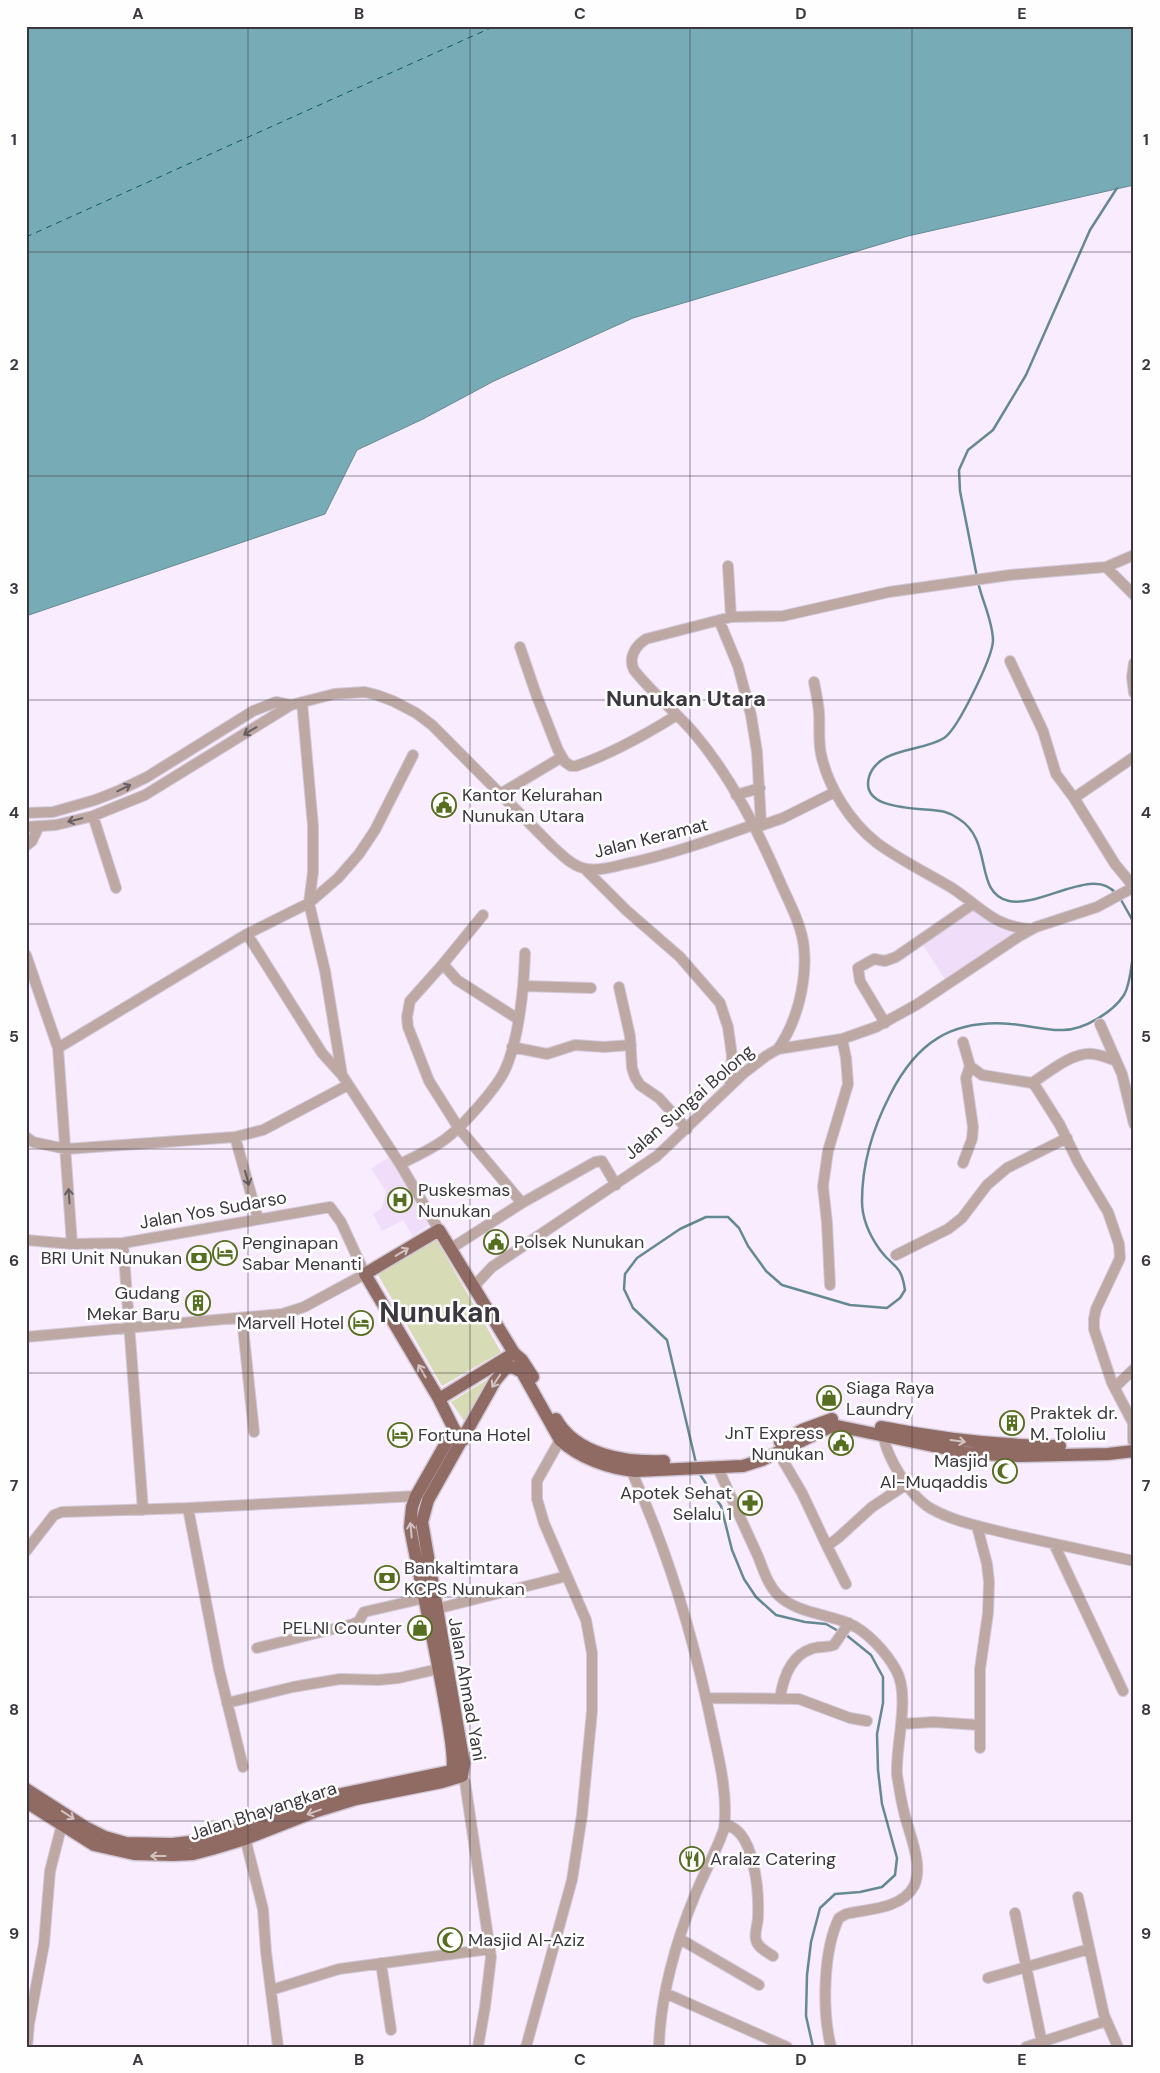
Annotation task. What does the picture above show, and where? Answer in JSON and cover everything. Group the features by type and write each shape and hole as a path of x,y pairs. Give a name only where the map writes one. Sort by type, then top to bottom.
{"main road":[{"path":"463,1440 454,1429 439,1399 365,1274 439,1230 514,1353 532,1373 557,1422 567,1434 577,1441 631,1466"},
{"path":"439,1399 514,1353"},
{"name":"Jalan Ahmad Yani","path":"458,1772 422,1522 428,1500 500,1375 512,1367 522,1372 560,1440"},
{"path":"713,1465 749,1457 802,1430 831,1419 967,1453 1020,1456 1108,1454 1134,1451"},
{"path":"560,1440 576,1452 601,1463 631,1466 752,1464 832,1427 957,1441 1024,1446 1114,1446 1134,1441"},
{"name":"Jalan Ahmad Yani","path":"449,1699 438,1669 410,1527 412,1507 416,1496 454,1429"},
{"name":"Jalan Bhayangkara","path":"26,1802 94,1845 112,1850 154,1856 193,1854 244,1834 294,1807 327,1797 396,1781 458,1772"},
{"name":"Jalan Bhayangkara","path":"26,1789 85,1827 105,1837 126,1843 190,1843 244,1834"}],"street":[{"path":"778,1049 786,1038 796,1014 804,975 804,946 794,913 757,827 708,750 634,670 631,661 640,642 731,617 783,616 889,592 999,577 1106,567 1134,555"},
{"path":"728,566 731,617"},
{"path":"1106,567 1134,595"},
{"path":"719,620 738,666 755,734 760,788 757,827"},
{"path":"520,647 536,694 562,757 571,766 576,766 642,736 677,715"},
{"path":"1010,661 1043,731 1056,774 1074,798 1131,888"},
{"path":"1134,663 1132,684 1134,694"},
{"path":"814,682 819,710 821,753 835,792 851,814 877,843 948,886 990,917 1012,927 1032,929"},
{"name":"Jalan Keramat","path":"26,813 53,812 118,791 147,777 253,711 276,702 291,704 351,692 365,692 394,701 416,713 432,725 552,846 568,861 585,869 599,869 640,861 757,827 783,818 835,792"},
{"path":"302,702 314,826 313,872 309,903 326,971 342,1075"},
{"path":"26,827 56,825 93,816 145,795 291,704"},
{"path":"58,1048 247,934 309,903 338,878 359,854 376,830 413,755"},
{"path":"500,794 562,757"},
{"path":"1074,798 1134,757"},
{"path":"170,762 177,775"},
{"path":"736,795 760,788"},
{"path":"53,812 56,825"},
{"path":"93,816 116,888"},
{"path":"26,846 32,841 39,826"},
{"path":"585,869 626,910 680,956 720,1003 728,1027 732,1056 730,1086"},
{"name":"Jalan Sungai Bolong","path":"475,1290 478,1282 492,1267 616,1185 656,1156 730,1086 766,1056 778,1049 842,1039 868,1031 916,1005 1032,929 1106,902 1131,888"},
{"path":"885,1023 860,982 858,968 874,958 885,960 896,957 973,904"},
{"path":"483,915 410,1001 407,1016 408,1028 428,1081 458,1127 522,1203"},
{"path":"247,934 322,1053 342,1075 400,1164 439,1230"},
{"path":"400,1164 445,1140 491,1091 503,1074 512,1047 518,1019 525,953"},
{"path":"26,955 58,1048 72,1244"},
{"path":"443,964 457,980 518,1019"},
{"path":"523,986 590,988"},
{"path":"619,987 631,1045 632,1068 635,1077 640,1085 659,1098 687,1128"},
{"path":"1100,1024 1129,1098 1134,1124"},
{"path":"830,1285 823,1186 828,1151 848,1084 842,1039"},
{"path":"963,1042 970,1066 966,1078 973,1127 972,1139 963,1162"},
{"path":"512,1047 546,1054 576,1045 604,1047 631,1045"},
{"path":"970,1066 982,1075 1032,1082 1064,1062 1080,1055 1094,1054 1116,1061"},
{"path":"1032,1082 1043,1095 1078,1162 1108,1212 1119,1244 1120,1258 1101,1296 1094,1319 1096,1339 1115,1387 1133,1423 1134,1441"},
{"path":"26,1137 34,1142 66,1149 235,1137 263,1130 348,1086"},
{"path":"235,1137 258,1219"},
{"path":"896,1255 948,1229 962,1218 987,1185 1006,1168 1067,1138"},
{"path":"450,1249 522,1203 595,1162 602,1161 616,1185"},
{"name":"Jalan Yos Sudarso","path":"26,1240 72,1244 123,1243 330,1207 341,1222 365,1274"},
{"path":"123,1243 143,1510"},
{"name":"Jalan Sungai Bolong","path":"466,1275 492,1267"},
{"path":"26,1337 272,1315 293,1311 365,1274"},
{"path":"242,1318 254,1432"},
{"path":"1115,1387 1134,1369"},
{"path":"883,1432 893,1461 907,1484 921,1502 930,1508 953,1519 977,1526 1134,1561"},
{"path":"526,2047 570,1891 589,1759 593,1692 592,1653 586,1620 540,1510 536,1490 537,1481 542,1470 560,1440"},
{"path":"778,1452 802,1493 846,1584"},
{"path":"713,1465 765,1574 777,1594 796,1605 848,1624 870,1638 896,1670 900,1681 902,1724 897,1773 903,1810 916,1858 917,1879 910,1893 893,1904 846,1914 840,1918 830,1956 825,1999 831,2047"},
{"path":"631,1466 665,1554 706,1698 722,1776 725,1826 694,1896 680,1939 665,1993 659,2047"},
{"path":"827,1546 872,1507 907,1484"},
{"path":"26,1551 58,1512 188,1508 416,1496"},
{"path":"188,1508 219,1669 243,1767"},
{"path":"977,1526 987,1564 989,1582 988,1613 980,1669 980,1748"},
{"path":"1054,1544 1123,1692"},
{"path":"436,1609 567,1576"},
{"path":"257,1648 353,1624 359,1620 364,1612 425,1598"},
{"path":"780,1698 785,1675 800,1656 811,1649 829,1647 835,1644 848,1624"},
{"path":"228,1703 340,1678 392,1679 438,1669"},
{"path":"706,1698 780,1698 804,1700 850,1718 867,1721"},
{"path":"902,1724 933,1722 979,1725"},
{"path":"458,1772 470,1810 490,1949 491,1967 478,2047"},
{"path":"27,2047 29,2024 44,1944 50,1872 62,1824"},
{"path":"725,1826 735,1829 745,1840 758,1894 756,1940 762,1949 773,1956"},
{"path":"244,1834 264,1909 278,2047"},
{"path":"1078,1897 1106,2021 1118,2047"},
{"path":"1015,1913 1042,2043"},
{"path":"680,1939 759,1985"},
{"path":"271,1990 325,1972 490,1949"},
{"path":"988,1978 1089,1949"},
{"path":"381,1963 392,2030"},
{"path":"665,1993 787,2047"},
{"path":"1026,2047 1106,2021"}],"shaded area":[{"path":"974,907 1021,931 946,981 921,942"},
{"name":"Puskesmas Nunukan","path":"390,1157 430,1224 413,1236 403,1220 382,1231 373,1214 382,1208 386,1192 371,1168"}],"green space":[{"path":"436,1239 501,1352 442,1386 377,1273"},
{"path":"493,1376 464,1421 451,1402"}],"water":[{"path":"26,26 1134,26 1134,185 908,236 633,318 494,381 423,419 357,450 325,514 26,616"}],"waterway":[{"path":"977,577 960,491 959,470 968,450 993,430 1026,375 1090,230 1117,188"},
{"path":"978,582 991,626 993,641 987,662 965,708 944,738 925,746 891,755 882,760 874,767 869,777 869,789 874,797 884,803 945,812 959,819 970,829 977,840 991,888 998,896 1009,901 1022,902 1081,885 1095,884 1107,886 1116,894"},
{"path":"1120,898 1134,923"},
{"path":"696,1463 667,1340 633,1308 624,1289 625,1274 637,1258 680,1229 706,1217 728,1217 739,1228 748,1246 766,1271 782,1285 850,1305 887,1308 900,1298 905,1290 899,1270 880,1250 865,1220 862,1201 864,1173 870,1146 884,1108 900,1077 911,1061 938,1038 970,1026 990,1023 1063,1030 1080,1027 1089,1023 1113,1008 1124,995 1134,950"},
{"path":"699,1473 721,1506 732,1550 744,1579 756,1597 776,1615 805,1622 826,1624 840,1632"},
{"path":"813,2047 806,2016 807,1975 811,1942 820,1908 835,1894 860,1892 882,1887 895,1875 897,1858 882,1804 878,1770 877,1734 883,1703 883,1677 871,1655 845,1634"}],"ferry route":[{"path":"26,237 495,26"}],"place":[{"name":"Kantor Kelurahan Nunukan Utara","path":"444,805"},
{"name":"Puskesmas Nunukan","path":"400,1200"},
{"name":"Polsek Nunukan","path":"496,1242"},
{"name":"Penginapan Sabar Menanti","path":"225,1253"},
{"name":"BRI Unit Nunukan","path":"199,1258"},
{"name":"Gudang Mekar Baru","path":"198,1303"},
{"name":"Marvell Hotel","path":"361,1323"},
{"name":"Siaga Raya Laundry","path":"829,1398"},
{"name":"Praktek dr. M. Tololiu","path":"1012,1423"},
{"name":"Fortuna Hotel","path":"400,1435"},
{"name":"JnT Express Nunukan","path":"841,1443"},
{"name":"Masjid Al-Muqaddis","path":"1005,1471"},
{"name":"Apotek Sehat Selalu 1","path":"750,1503"},
{"name":"Bankaltimtara KCPS Nunukan","path":"387,1578"},
{"name":"PELNI Counter","path":"420,1628"},
{"name":"Aralaz Catering","path":"692,1859"},
{"name":"Masjid Al-Aziz","path":"450,1940"}],"district":[{"name":"Nunukan Utara","path":"686,698"},
{"name":"Nunukan","path":"440,1312"}]}
